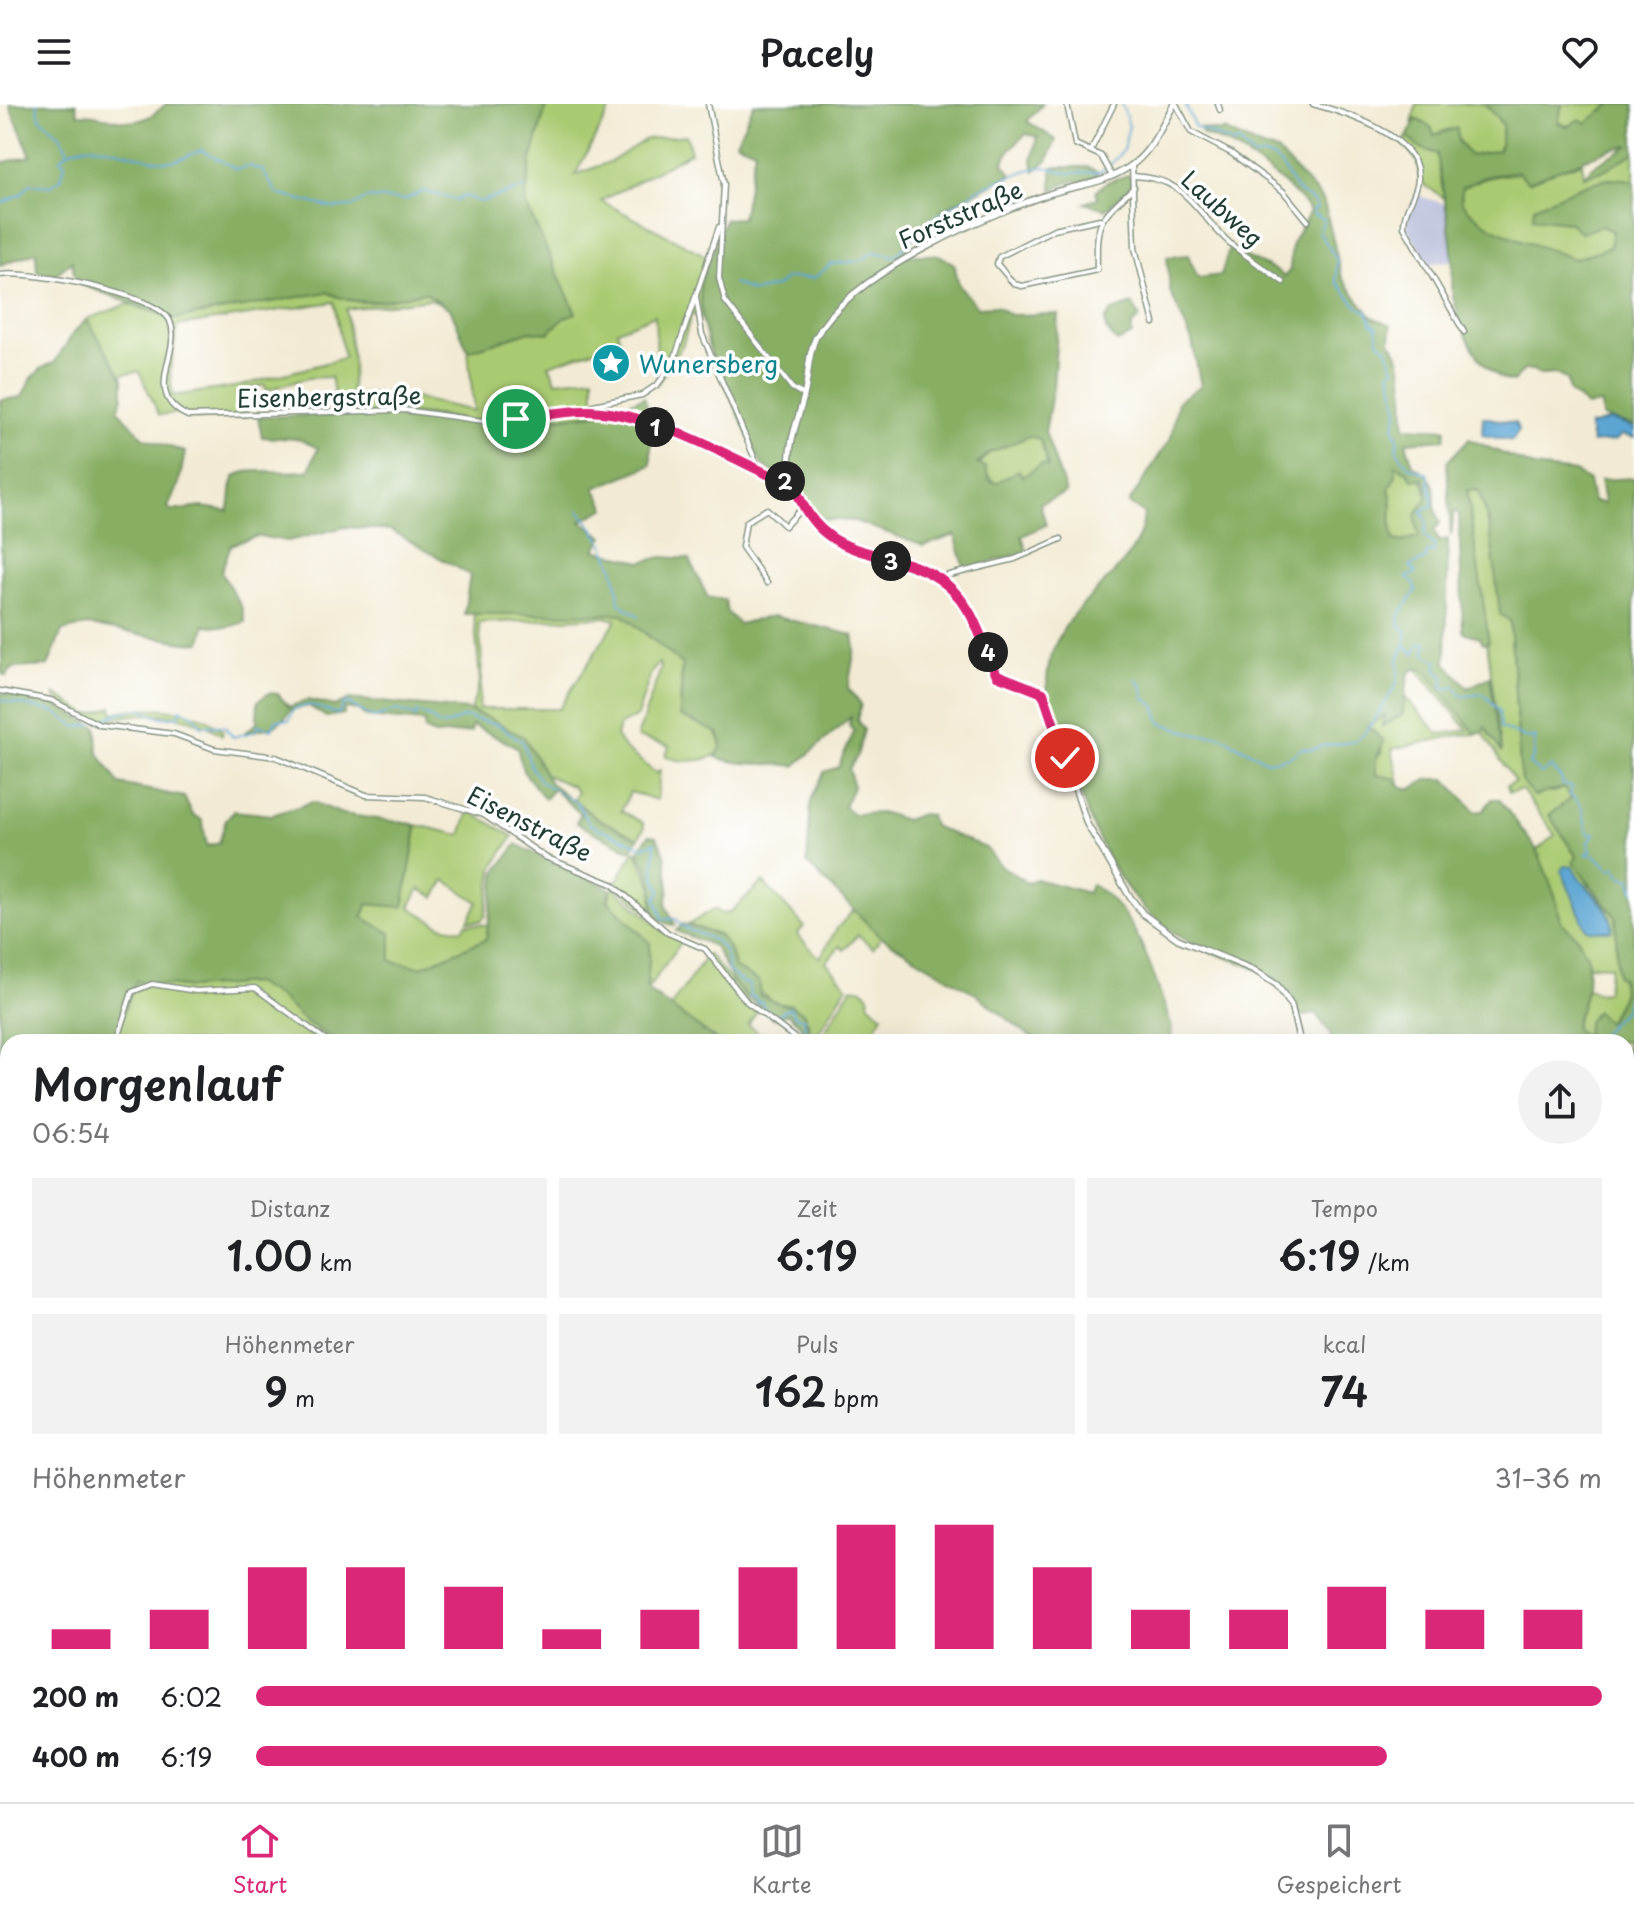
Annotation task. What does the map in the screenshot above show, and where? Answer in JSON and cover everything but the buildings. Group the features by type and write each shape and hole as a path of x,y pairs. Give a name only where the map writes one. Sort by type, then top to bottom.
{"street":[{"path":"708,104 724,184 719,278 725,301 792,388 804,395"},
{"path":"1067,104 1075,144 1091,150 1106,162 1110,173"},
{"path":"1091,150 1114,104"},
{"path":"1175,104 1191,132 1231,153 1283,191 1308,221"},
{"name":"Forststraße","path":"1175,104 1150,146 1132,165 1110,173 1090,187 1049,194 895,263 847,302 820,331 810,356 804,395 788,449 793,481 803,507 845,546 937,578 954,592 973,617 997,675 1043,693 1087,824 1143,914 1178,939 1254,970 1277,985 1291,1005 1298,1034"},
{"path":"1313,104 1358,118 1391,137 1411,156 1418,181 1404,227 1454,307 1464,332"},
{"path":"1132,165 1135,248 1154,323"},
{"name":"Laubweg","path":"1133,176 1155,177 1174,184 1230,243 1283,282"},
{"path":"1100,219 1051,230 997,261 1007,278 1022,286 1097,270 1096,231 1100,219 1134,187"},
{"path":"591,411 597,403 642,395 658,384 673,363 721,221"},
{"name":"Eisenbergstraße","path":"0,275 23,274 92,285 157,309 170,320 166,387 173,406 188,416 411,410 491,422 591,411 667,431 760,471 793,481"},
{"path":"696,294 702,334 760,471"},
{"path":"767,583 742,547 746,522 767,509 785,526 803,507"},
{"path":"937,578 1015,559 1061,539"},
{"name":"Eisenstraße","path":"0,691 53,701 97,724 171,734 214,749 276,757 366,795 431,798 484,815 545,857 612,884 668,933 705,949 747,1002 789,1034"},
{"path":"119,1034 132,992 152,984 200,991 255,988 318,1034"}],"shaded area":[{"path":"1416,195 1445,204 1454,260 1429,264 1407,229 1407,212"}],"green space":[{"path":"9,104 76,104 78,114 132,122 143,120 166,104 547,104 531,160 525,203 576,313 565,317 548,333 530,331 468,351 451,310 425,292 364,302 327,292 174,319 82,285 74,274 72,261 55,275 37,272 36,252 0,265 0,163 31,156"},
{"path":"547,104 613,104 575,175 612,161 646,139 686,135 691,152 601,201 710,258 700,285 702,319 691,314 683,344 658,383 655,315 617,330 620,341 549,365 556,381 594,377 594,413 484,424 439,415 338,413 331,377 308,378 267,390 264,385 246,389 245,417 197,419 176,413 159,415 139,371 121,374 114,368 87,319 128,304 174,319 327,292 364,302 425,292 446,306 431,299 346,309 353,366 351,394 396,394 474,411 468,351 530,331 548,333 565,317 575,313 525,203 531,160","holes":["334,302 344,358 240,386 173,396 170,371 177,326"]},
{"path":"754,104 1043,104 1027,121 1056,140 1048,160 1035,171 1032,160 1038,137 1026,134 1009,150 1003,164 1012,174 941,210 944,216 910,230 906,236 911,255 939,255 954,264 959,285 977,307 996,306 1011,315 1058,314 1053,388 1045,432 1066,493 1040,503 1046,525 1022,536 1027,552 965,569 955,535 924,546 855,521 821,519 810,512 796,485 762,465 710,351 702,319 700,285 725,219 742,218 755,150 736,142","holes":["1029,436 1040,439 1048,467 1042,464 1022,477 1019,470 996,483 989,480 985,467 977,464 989,453"]},
{"path":"1416,104 1485,104 1503,125 1499,150 1470,156 1450,129 1434,135 1431,127 1416,119 1412,124"},
{"path":"1485,104 1562,104 1558,123 1568,127 1579,119 1586,123 1612,104 1634,104 1634,153 1602,171 1584,176 1596,164 1630,145 1610,149 1528,182 1517,171 1484,177 1462,188 1461,201 1471,213 1498,230 1574,259 1610,247 1613,231 1600,226 1581,233 1569,222 1533,218 1534,207 1597,182 1610,179 1634,181 1634,426 1602,417 1601,404 1587,406 1569,392 1567,380 1556,374 1540,375 1533,370 1524,370 1513,382 1501,378 1481,360 1466,335 1453,296 1453,257 1437,154 1418,147 1407,137 1416,119 1431,127 1434,135 1457,128 1458,142 1470,156 1499,150 1503,125"},
{"path":"1562,104 1612,104 1594,119 1572,126 1558,123"},
{"path":"1200,128 1224,130 1262,148 1277,151 1319,195 1325,206 1342,278 1372,317 1391,325 1390,341 1402,370 1405,427 1446,429 1445,439 1406,442 1413,465 1430,478 1433,485 1440,523 1434,531 1439,541 1448,539 1446,663 1468,688 1490,677 1502,753 1485,727 1483,733 1474,732 1426,671 1416,668 1409,673 1402,715 1382,726 1385,715 1368,726 1384,741 1376,759 1376,775 1394,778 1400,786 1411,789 1429,779 1445,779 1476,812 1483,811 1492,799 1499,799 1537,850 1555,895 1561,922 1578,938 1588,958 1587,988 1574,1028 1583,1034 1331,1034 1315,1013 1305,1016 1296,1013 1284,987 1273,978 1185,939 1150,914 1119,876 1095,831 1049,701 1050,659 1060,635 1075,613 1127,558 1139,537 1144,514 1129,503 1171,437 1178,401 1201,386 1192,341 1170,291 1167,257 1188,255 1198,278 1221,275 1229,249 1284,277 1290,270 1292,244 1310,211 1289,188 1261,166 1203,135","holes":["1395,465 1407,471 1412,479 1422,478 1427,485 1427,499 1416,516 1419,536 1403,542 1394,540 1391,526 1389,488 1396,475"]},
{"path":"1407,137 1418,147 1437,154 1444,198 1420,182 1417,161 1403,143"},
{"path":"1634,153 1634,181 1607,179 1580,188 1533,218 1569,222 1581,232 1600,226 1613,231 1610,247 1574,259 1484,223 1461,202 1462,188 1479,181 1582,162 1584,176 1602,171"},
{"path":"1052,167 1087,167 1098,172 1095,177 1081,182 1074,180 1052,190"},
{"path":"1128,175 1132,178 1130,187 1106,209 1085,203 1098,198 1096,191 1109,181"},
{"path":"1133,304 1140,318 1132,325 1132,335 1117,342 1106,329 1105,320 1112,311"},
{"path":"87,319 123,378 123,397 118,410 144,438 185,452 179,483 168,507 171,511 203,507 228,511 232,483 238,475 256,471 309,470 318,448 299,439 262,437 258,417 404,412 491,424 598,414 644,397 651,420 651,465 595,488 606,508 581,521 604,537 595,550 641,562 662,557 689,559 708,598 725,600 727,612 739,624 773,616 853,635 855,648 848,688 861,704 857,720 864,730 857,756 849,769 853,787 844,807 854,814 884,813 905,820 922,814 930,815 933,826 986,848 999,864 1027,883 1036,879 1088,893 1091,884 1122,911 1143,947 1172,1027 1172,1034 1027,1034 976,994 881,937 807,863 811,800 824,772 839,767 854,731 849,726 851,717 795,766 745,763 716,757 722,745 718,733 680,716 682,664 622,614 464,614 470,575 390,530 345,527 288,541 258,536 231,545 221,572 242,608 245,622 228,627 205,625 201,642 189,643 87,625 62,631 48,666 13,668 6,676 2,674 0,400 22,397 31,379 42,368 55,362 74,332"},
{"path":"1029,436 1040,439 1049,469 996,483 977,465 989,453"},
{"path":"1469,439 1534,467 1575,472 1589,481 1593,502 1604,503 1600,480 1634,478 1634,1034 1586,1034 1587,1023 1596,1011 1608,1023 1623,994 1622,979 1617,975 1616,917 1573,862 1577,857 1549,815 1571,798 1563,788 1534,796 1521,781 1510,621 1500,614 1489,521 1478,490 1467,490 1489,642 1483,643 1480,637 1463,632 1459,514 1454,511 1451,535 1447,462"},
{"path":"1394,464 1422,480 1427,499 1416,516 1420,536 1403,542 1394,540 1391,526 1389,488 1396,475"},
{"path":"1467,490 1478,491 1484,507 1510,621 1521,781 1552,793 1564,788 1572,798 1549,815 1577,858 1590,888 1616,917 1617,974 1623,986 1622,992 1608,1023 1596,1011 1587,1034 1574,1029 1587,988 1597,993 1606,992 1611,966 1588,965 1578,939 1561,922 1555,895 1537,850 1555,835 1522,790 1509,792 1507,785 1515,782 1483,733 1484,726 1501,750"},
{"path":"474,614 622,614 682,664 680,710 715,732 721,744 720,752 701,760 677,760 665,755 670,746 637,737 661,668 659,663 651,673 637,716 619,726 616,736 624,748 656,773 660,770 657,800 630,792 621,811 643,823 644,828 638,839 596,818 573,799 577,793 572,786 546,775 524,738 471,710 480,681","holes":["605,617 616,620 559,709 479,709 482,660 479,623"]},
{"path":"1416,668 1426,671 1478,734 1392,749 1400,786 1376,775 1376,759 1382,751 1368,726 1385,714 1382,725 1402,715 1405,697 1439,734 1468,730"},
{"path":"0,693 50,702 97,727 98,752 119,784 184,797 193,815 202,820 207,846 219,843 226,819 234,811 272,815 313,802 342,814 412,824 417,828 403,907 368,904 362,917 391,933 391,961 421,967 486,939 496,872 517,844 599,883 610,889 608,901 650,943 647,990 708,1034 326,1034 306,1022 279,997 254,983 191,988 136,981 115,1034 0,1034"},
{"path":"269,693 278,694 289,707 308,700 335,706 349,699 467,710 489,718 525,738 550,783 596,818 638,838 631,851 576,822 581,814 553,789 545,799 523,771 517,747 472,725 471,732 435,735 425,731 424,722 367,717 358,710 344,708 344,714 326,717 309,706 291,710 271,727 244,733 257,723 258,701"},
{"path":"55,694 89,715 112,707 113,713 141,709 171,710 200,717 223,731 222,735 197,722 154,714 112,719 111,725 82,714 56,698"},
{"path":"469,811 513,836 494,866 485,917 480,921 468,921 478,902 445,880 435,897 419,889 410,907 441,926 462,930 466,924 489,925 486,939 421,967 391,961 362,917 368,904 403,907 417,829 412,824 461,835"},
{"path":"649,835 656,836 665,854 669,888 666,906 675,925 661,921 655,912 651,878 638,852"},
{"path":"635,850 653,887 652,916 615,884"},
{"path":"763,882 804,926 797,935 820,958 837,928 854,910 881,937 873,948 858,935 844,950 840,946 826,962 847,986 817,1034 810,1034 808,1022 791,1004 775,1005 734,967 729,948 702,929 688,925 714,909 723,914 730,912"},
{"path":"613,887 668,935 682,941 647,990 650,943 608,901"},
{"path":"683,924 719,935 729,948 734,967 760,982 760,995 804,1013 810,1034 800,1034 802,1027 788,1014 774,1019 737,988 714,946 676,931"},
{"path":"708,954 757,1012 748,1025 761,1034 708,1034 670,1007"},
{"path":"136,981 191,988 254,983 279,997 306,1022 326,1034 115,1034"},
{"path":"851,988 861,988 869,995 869,1004 883,1015 872,1034 823,1034"}],"water":[{"path":"1483,417 1515,423 1519,431 1512,441 1482,435"},
{"path":"1611,420 1634,428 1634,438 1622,435 1615,441 1592,443 1589,426"},
{"path":"1565,866 1573,867 1604,906 1612,923 1612,931 1591,931 1586,928 1561,870"}],"waterway":[{"path":"37,104 40,118 61,136 67,150"},
{"path":"733,283 753,292 776,287 786,278 814,278 831,264 860,261 874,252 895,256 910,243 916,229 981,188 1027,170 1045,167 1068,173 1099,172 1123,150 1129,126 1122,104"},
{"path":"1185,104 1195,127 1234,144 1238,142 1254,157 1271,157 1299,192 1313,201 1317,208 1312,210 1314,215 1324,219 1319,232 1337,260 1336,281 1377,326 1378,340 1387,349 1394,369 1390,371 1398,410 1394,427 1398,439 1396,449 1408,466 1428,474 1433,505 1422,511 1427,523 1424,534 1435,547 1433,553 1429,551 1426,555 1427,559 1410,566 1416,573 1406,578 1414,583 1416,591 1400,614 1399,624 1406,632 1405,646 1414,654 1419,644 1427,643 1424,653 1438,662 1436,668 1444,677 1442,685 1445,689 1455,687 1463,697"},
{"path":"0,204 21,194 30,184 50,186 61,179 65,164 60,159 71,150 84,147 99,147 159,161 172,161 202,150 236,169 249,166 262,170 277,194 333,208 352,207 367,198 404,200 424,191 456,200 465,196 480,202 524,188"},
{"path":"579,511 608,554 616,578 619,603 639,616"},
{"path":"1136,679 1143,687 1144,698 1155,705 1161,723 1198,735 1219,735 1267,761 1290,757 1302,748 1311,750 1344,743 1363,735 1397,682 1398,659 1405,646"},
{"path":"1465,696 1484,694 1499,711 1501,728 1528,739 1534,737 1534,756 1529,764 1541,774 1551,767 1562,779 1562,785 1572,787 1570,795 1581,807 1588,834 1595,833 1588,842 1591,851 1586,854 1595,855 1610,870 1615,867 1623,878 1630,878 1634,891"},
{"path":"0,700 55,712 77,727 93,724"},
{"path":"99,722 121,712 143,709 160,717 179,716 180,709 194,715 201,726 224,726 233,737 256,731 258,725 272,729 276,720 289,720 294,709 310,705 338,714 345,702 374,718 397,710 416,717 417,712 442,726 465,717 498,725 523,742 531,767 541,782 577,803 589,824 643,847 655,842 654,874 661,891 656,898 663,919 676,919 682,926 715,941 722,947 728,970 742,983 749,984 750,997 755,997 757,1003 761,1001 767,1013 775,1016 790,1008 795,1016 804,1019 805,1034"},
{"path":"1601,1034 1625,1009 1634,971"}],"place":[{"name":"Wunersberg","path":"611,363"}],"route":[{"path":"516,419 585,411 622,417 685,438 780,480 793,481 803,507 836,540 845,546 932,575 954,592 973,617 997,675 1004,680 1030,685 1043,693 1065,758"}]}
